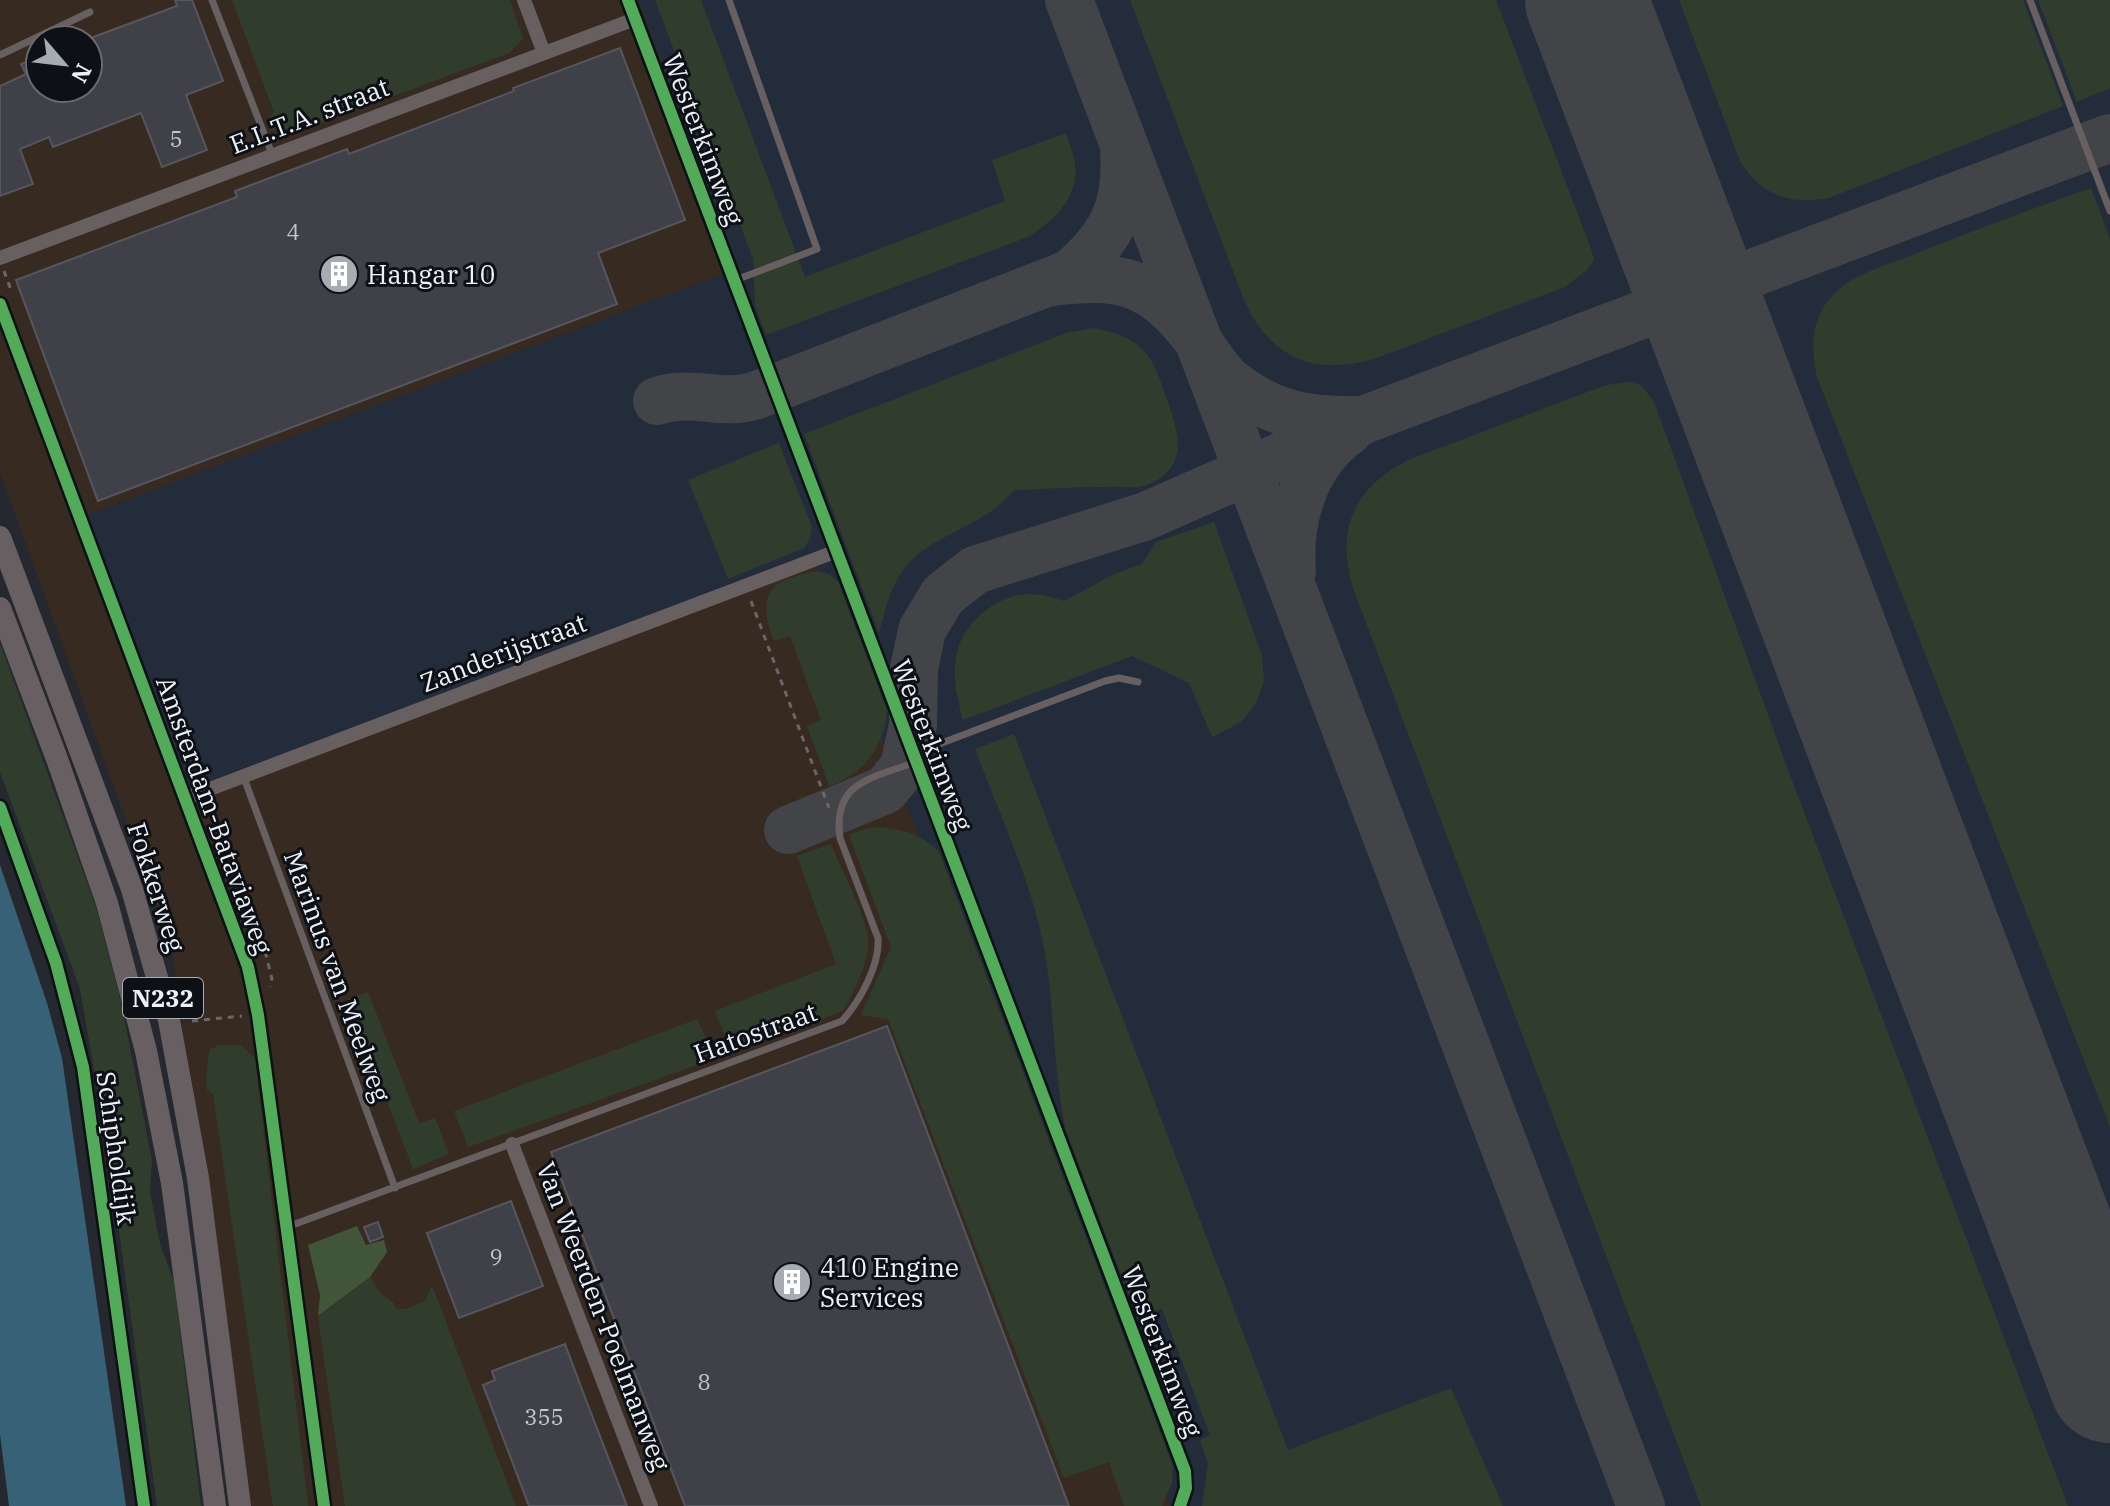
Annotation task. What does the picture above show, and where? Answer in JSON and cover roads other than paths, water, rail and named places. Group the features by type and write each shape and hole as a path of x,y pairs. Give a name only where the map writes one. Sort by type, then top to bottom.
{"main road":[{"name":"Fokkerweg","path":"0,537 132,889 169,1020 198,1178 240,1506"},
{"name":"Fokkerweg","path":"0,608 107,903 139,1023 172,1183 215,1506"}],"street":[{"path":"524,0 544,53"},
{"name":"Westerkimweg","path":"628,0 1185,1471 1186,1488 1180,1506"},
{"name":"E.L.T.A. straat","path":"0,258 635,19"},
{"name":"Amsterdam-Bataviaweg","path":"0,304 244,954 258,1015 324,1506"},
{"name":"Zanderijstraat","path":"186,798 837,551"},
{"name":"Van Weerden-Poelmanweg","path":"512,1144 651,1506"}],"lane":[{"path":"212,0 272,154"},
{"path":"729,0 817,249 733,281"},
{"path":"2030,0 2110,211"},
{"path":"0,55 90,12"},
{"path":"915,758 1105,681 1119,678 1138,682"},
{"name":"Hatostraat","path":"287,1227 842,1021 852,1010 879,951 878,938 840,838 838,821 842,803 850,789 915,758"},
{"name":"Marinus van Meelweg","path":"244,778 395,1188"}],"water":[{"path":"0,865 47,1003 62,1058 126,1506 9,1506 0,1434"}],"place":[{"name":"Hangar 10","path":"339,274"},
{"name":"410 Engine Services","path":"792,1282"}]}
